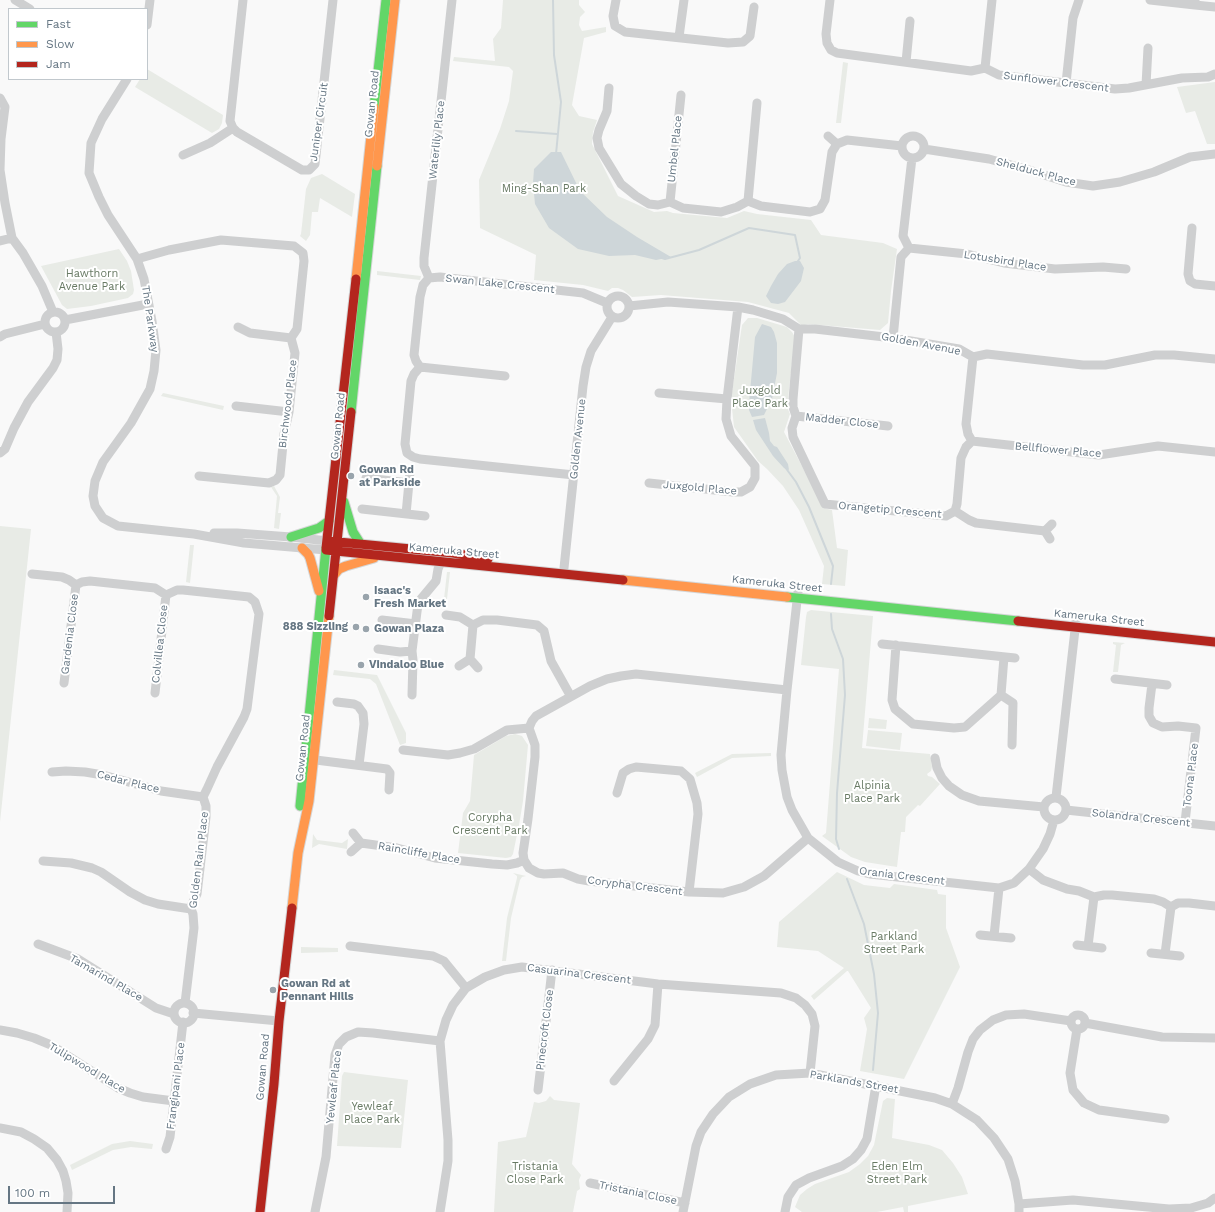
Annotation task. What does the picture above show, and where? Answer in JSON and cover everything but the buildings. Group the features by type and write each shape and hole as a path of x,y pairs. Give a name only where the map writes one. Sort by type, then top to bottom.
{"main road":[{"name":"Gowan Road","path":"309,759 321,598 386,0"},
{"name":"Gowan Road","path":"260,1212 272,1106 279,1021 298,853 297,839 334,575 395,0"},
{"path":"343,497 353,532 360,543"},
{"path":"291,537 318,528 329,521"},
{"name":"Kameruka Street","path":"328,541 442,552 564,568 798,595 1076,624 1215,636"},
{"path":"302,548 310,558 321,598"},
{"name":"Kameruka Street","path":"326,550 798,595"},
{"path":"441,562 442,552"},
{"path":"334,575 339,569 346,566 383,556"},
{"name":"Kameruka Street","path":"1076,624 1215,642"}],"street":[{"path":"15,0 28,8"},
{"path":"148,17 150,0"},
{"path":"183,155 210,143 233,128 230,121 243,0"},
{"name":"Juniper Circuit","path":"233,128 237,132 302,170 309,170 315,164 334,0"},
{"name":"Waterlily Place","path":"429,278 424,266 424,258 452,0"},
{"path":"616,0 613,16 615,26 625,32 728,43 742,42 750,36 754,7"},
{"path":"679,37 684,0"},
{"name":"Sunflower Crescent","path":"830,0 826,34 827,43 831,50 846,55 971,71 986,68 998,75 1115,89 1129,88 1182,78 1208,77 1215,74"},
{"path":"986,68 992,0"},
{"path":"1066,83 1073,18 1078,0"},
{"path":"1150,0 1195,2 1215,6"},
{"path":"906,62 910,21"},
{"path":"1146,85 1148,48"},
{"name":"The Parkway","path":"126,80 102,119 91,143 89,173 108,215 137,259 144,279 156,350 154,371 150,389 131,423 104,462 95,482 93,496 95,506 102,518 118,526 194,534 244,543 326,550"},
{"path":"609,88 607,111 597,138 599,148 622,184 636,196 649,204 658,205 670,202 683,208 721,212 737,207 748,201 761,206 810,212 820,208 826,200 832,152 837,144 847,140 902,146"},
{"name":"Umbel Place","path":"670,202 681,95"},
{"path":"0,98 5,107 1,139 0,170 12,238 23,253 42,286 53,312"},
{"path":"748,201 757,103"},
{"path":"828,136 837,144"},
{"path":"915,137 923,142 924,149 921,155 912,158 904,153 902,146 905,140 915,137"},
{"name":"Shelduck Place","path":"924,149 989,160 1029,170 1066,182 1093,186 1120,182 1154,172 1190,157 1215,154"},
{"path":"893,338 901,257 909,248 903,236 912,158"},
{"path":"1192,228 1188,274 1190,281 1195,284 1215,286"},
{"path":"0,241 12,238"},
{"path":"137,259 169,250 222,240 294,246 302,253 304,261 297,329 291,338 250,333 238,327"},
{"name":"Lotusbird Place","path":"909,248 967,254 1004,263 1055,269 1103,267 1126,269"},
{"name":"Swan Lake Crescent","path":"420,367 414,355 420,297 423,285 429,278 440,277 583,292 608,303"},
{"path":"619,296 626,300 628,306 627,313 622,317 615,318 608,312 608,303 612,297 619,296"},
{"name":"Golden Avenue","path":"628,306 668,302 753,310 783,319 799,329 815,329 893,338 959,349 973,357 987,354 1083,365 1105,365 1155,355 1174,355 1215,359"},
{"path":"65,320 148,304"},
{"name":"Juxgold Place","path":"650,483 741,492 750,487 755,478 755,466 731,436 726,419 738,308"},
{"path":"53,312 61,313 65,320 63,328 56,332 49,330 45,324 47,316 53,312"},
{"name":"Golden Avenue","path":"564,568 586,367 591,351 612,316"},
{"path":"0,337 5,334 45,324"},
{"name":"Orangetip Crescent","path":"799,329 793,399 793,407 796,416 792,428 793,437 825,504 946,516 955,511 961,458 966,447 972,441"},
{"path":"0,453 5,449 28,402 53,368 58,349 56,332"},
{"name":"Birchwood Place","path":"199,476 269,483 276,480 280,475 295,353 291,338"},
{"path":"972,441 968,434 966,424 973,357"},
{"path":"505,376 420,367 414,374 411,381 405,444 407,452 412,457 420,459 574,475"},
{"path":"659,393 727,399"},
{"path":"236,406 288,412"},
{"name":"Madder Close","path":"796,416 888,426"},
{"name":"Bellflower Place","path":"972,441 1099,455 1158,446 1215,452"},
{"path":"406,514 410,472"},
{"path":"366,478 409,483"},
{"path":"362,509 425,516"},
{"path":"955,511 968,520 976,523 1049,532"},
{"name":"The Parkway","path":"194,534 237,533 328,541"},
{"path":"412,695 412,651 418,604 436,581 441,562"},
{"path":"32,574 62,577 76,585 82,582 90,581 156,588 166,595"},
{"name":"Gardenia Close","path":"64,683 76,585"},
{"name":"Golden Rain Place","path":"166,595 177,590 183,590 249,597 255,602 259,614 247,709 203,797 206,806 206,817 197,894 191,909 194,920 194,928 185,1003"},
{"name":"Colvillea Close","path":"155,693 166,595"},
{"name":"Orania Crescent","path":"798,595 781,755 784,784 792,810 808,838 838,862 858,872 1000,888"},
{"path":"446,615 460,617 473,625"},
{"path":"382,620 416,624"},
{"path":"473,625 483,620 497,620 537,625 544,631 552,661 570,695"},
{"path":"1056,797 1076,624"},
{"path":"473,625 470,659 478,668"},
{"path":"882,644 1015,658"},
{"path":"896,646 892,700 895,709 914,724 954,728 965,727 1001,695 1004,657"},
{"path":"378,649 400,652 412,651"},
{"path":"459,666 470,659"},
{"path":"524,860 523,853 535,757 534,745 529,728 536,716 570,695 590,686 607,679 636,674 787,690"},
{"path":"1114,680 1167,685"},
{"name":"Toona Place","path":"1152,684 1149,716 1153,723 1162,727 1178,726 1196,728"},
{"path":"1001,695 1013,703 1012,745"},
{"path":"337,702 354,704 358,706 363,713 364,724 359,765"},
{"name":"Toona Place","path":"1185,822 1198,718"},
{"path":"403,750 448,755 460,753 474,749 507,730 529,728"},
{"path":"935,758 937,768 942,778 949,786 962,795 979,801 1044,807"},
{"path":"309,759 388,768 390,773 389,790"},
{"path":"617,793 623,773 636,767 681,771 690,779 696,797 698,814 689,892"},
{"name":"Cedar Place","path":"52,772 85,772 103,775 161,791 203,797"},
{"path":"1056,797 1060,798 1065,803 1066,810 1064,816 1054,820 1047,817 1044,807 1044,804 1049,799 1056,797"},
{"name":"Solandra Crescent","path":"1066,810 1215,826"},
{"path":"994,936 1000,888 1014,883 1029,869 1043,850 1054,820"},
{"path":"351,852 361,843 353,832"},
{"name":"Corypha Crescent","path":"524,860 529,868 538,873 544,874 563,873 578,879 590,881 689,892 723,893 744,887 764,876 808,838"},
{"name":"Raincliffe Place","path":"361,843 397,848 435,858 492,864 507,865 524,860"},
{"path":"43,861 71,863 92,868 145,900 158,904 191,909"},
{"path":"1029,869 1043,880 1094,897 1112,895 1154,899 1171,907"},
{"path":"1088,946 1094,897"},
{"path":"1171,907 1178,903 1215,906"},
{"path":"1165,954 1171,907"},
{"path":"980,935 1011,938"},
{"name":"Tamarind Place","path":"38,944 78,959 156,1008 174,1014"},
{"path":"1077,945 1102,948"},
{"path":"350,946 433,956 444,961 466,988"},
{"path":"1151,953 1180,956"},
{"name":"Casuarina Crescent","path":"440,1212 448,1161 448,1140 440,1040 446,1020 453,1005 466,988 485,977 504,970 522,967 658,984 782,994 796,998 805,1004 812,1014 815,1026 810,1073"},
{"name":"Pinecroft Close","path":"538,1090 552,970"},
{"path":"614,1081 648,1039 655,1025 658,984"},
{"path":"185,1003 192,1008 193,1013 191,1019 183,1022 177,1020 174,1010 178,1004 185,1003"},
{"path":"193,1013 279,1021"},
{"path":"952,1104 973,1040 980,1030 993,1020 1006,1015 1024,1014 1071,1021"},
{"path":"1071,1021 1073,1017 1079,1015 1084,1019 1084,1023 1081,1028 1077,1029"},
{"path":"1071,1021 1073,1027 1077,1029"},
{"name":"Frangipani Place","path":"166,1149 170,1137 183,1022"},
{"path":"1084,1023 1162,1037 1215,1038"},
{"path":"1077,1029 1070,1073 1073,1090 1084,1103 1099,1110 1165,1119"},
{"name":"Tulipwood Place","path":"0,1030 17,1033 51,1045 104,1079 130,1093 143,1097 174,1101"},
{"name":"Yewleaf Place","path":"315,1212 326,1157 335,1055 338,1044 346,1037 358,1032 440,1040"},
{"name":"Parklands Street","path":"684,1207 696,1146 701,1132 713,1114 729,1097 750,1084 776,1075 810,1073 935,1098 952,1104 977,1120 994,1138 1008,1159 1015,1181 1019,1208"},
{"path":"785,1212 788,1197 796,1185 809,1178 842,1166 853,1159 861,1150 867,1139 876,1085"},
{"path":"0,1128 21,1132 34,1139 47,1148 57,1160 66,1181 68,1193 67,1212"},
{"name":"Tristania Close","path":"590,1183 684,1207"},
{"path":"1019,1208 1074,1200 1116,1208 1169,1209 1211,1205"}],"green space":[{"name":"Ming-Shan Park","path":"503,0 579,0 579,5 585,12 580,17 579,25 582,31 606,27 606,32 584,38 572,105 579,116 597,120 593,132 592,144 618,196 654,212 667,211 673,213 727,218 744,211 757,214 811,220 821,235 883,243 897,249 888,323 880,330 808,324 802,326 789,313 748,302 661,295 632,297 618,288 612,288 608,291 583,285 534,280 536,255 480,228 479,180 500,129 509,101 513,71 509,67 453,61 454,57 495,61 493,39 501,28"},
{"path":"843,62 848,63 841,123 836,123"},
{"path":"148,70 223,115 222,123 219,129 212,133 135,87 139,80 148,80"},
{"path":"1215,82 1215,144 1207,144 1195,111 1186,113 1177,87"},
{"path":"322,174 355,194 352,217 320,198 318,212 312,212 310,235 306,241 300,236 306,189 311,178"},
{"name":"Hawthorn Avenue Park","path":"119,249 127,261 131,271 134,290 133,294 128,298 91,306 67,309 62,305 41,266"},
{"path":"377,271 421,276 420,280 377,275"},
{"name":"Juxgold Place Park","path":"748,318 757,318 787,327 795,337 787,407 790,414 784,432 824,508 832,510 837,548 848,550 845,586 822,584 824,566 799,510 783,486 758,461 734,427 731,399 742,325"},
{"path":"163,393 224,406 223,410 161,396"},
{"path":"274,486 280,497 278,513 281,513 279,529 274,528 277,496 271,487"},
{"path":"0,526 31,529 0,822"},
{"path":"190,545 194,545 190,583 186,582"},
{"path":"447,572 450,572 446,608 443,608"},
{"name":"Alpinia Place Park","path":"811,610 873,616 862,748 930,754 932,767 931,771 927,774 940,784 920,806 918,805 906,817 905,832 901,832 897,867 865,862 851,857 822,836 826,833 839,669 801,665 806,617 807,612"},
{"path":"1113,642 1125,643 1121,645 1118,672 1113,672 1116,645 1113,644"},
{"path":"334,670 377,675 406,733 406,743 400,745 376,684 370,679 333,675"},
{"path":"869,718 887,720 886,729 868,728"},
{"path":"868,730 902,733 900,750 866,746"},
{"name":"Corypha Crescent Park","path":"515,734 522,736 528,745 523,801 513,854 511,857 506,858 458,853 463,813 470,801 474,755 506,736"},
{"path":"771,753 771,756 732,758 697,777 695,773 732,754"},
{"path":"313,834 317,840 342,843 348,839 347,849 319,844 312,848"},
{"name":"Parkland Street Park","path":"837,872 864,885 890,888 894,884 937,890 938,894 946,895 946,928 960,967 904,1079 860,1071 867,1029 864,1018 871,1008 848,971 814,1000 811,996 844,968 818,951 777,947 779,922"},
{"path":"513,873 526,876 522,877 520,880 511,918 506,961 502,961 507,918 517,878 517,876"},
{"path":"301,947 338,948 338,952 301,953"},
{"name":"Yewleaf Place Park","path":"344,1072 408,1080 401,1148 337,1146 342,1076"},
{"name":"Tristania Close Park","path":"550,1096 554,1100 580,1103 572,1164 581,1175 579,1180 580,1189 577,1191 573,1212 494,1212 498,1142 526,1137 534,1102 539,1103 546,1101"},
{"name":"Eden Elm Street Park","path":"887,1098 895,1099 892,1138 929,1145 942,1150 962,1177 968,1194 908,1206 908,1212 904,1212 903,1207 877,1212 802,1212 795,1207 800,1195 807,1189 815,1184 849,1172 868,1156 874,1145 883,1101"},
{"path":"130,1141 153,1144 152,1149 131,1147 113,1150 72,1170 70,1165 112,1144"}],"shaded area":[{"path":"551,152 561,152 580,191 607,217 671,257 656,260 635,255 609,256 578,249 549,228 535,204 533,183 534,169"},
{"path":"800,261 804,268 801,281 785,302 778,304 771,303 766,296 771,286 778,274 787,264"},
{"path":"762,324 771,327 774,332 777,343 777,373 772,399 764,415 752,417 749,410 749,403 755,337"},
{"path":"765,418 770,441 777,447 788,464 789,470 784,468 773,456 756,430 753,420"}],"waterway":[{"path":"553,0 554,55 561,102 556,154"},
{"path":"516,131 557,134"},
{"path":"662,258 665,259 699,250 749,228 795,235 800,258 796,264"},
{"path":"785,467 796,482 809,507 833,566 831,584"},
{"path":"831,614 832,629 843,659 845,695 837,793 836,839 839,849"},
{"path":"847,879 864,924 874,974 878,1013 873,1070"}],"traffic: fast":[{"path":"374,107 386,0"},
{"path":"351,412 377,166"},
{"path":"344,502 353,532 360,543"},
{"path":"291,537 319,528 329,521"},
{"path":"300,806 326,548"},
{"path":"787,597 1018,621"}],"traffic: slow":[{"path":"377,166 395,0"},
{"path":"356,279 374,107"},
{"path":"302,548 310,558 319,591"},
{"path":"334,575 339,569 346,566 374,558"},
{"path":"623,580 787,597"},
{"path":"292,908 298,853 309,801 329,616"}],"traffic: jam":[{"path":"326,548 356,279"},
{"path":"329,616 351,412"},
{"path":"328,541 453,553 488,559"},
{"path":"326,550 623,580"},
{"path":"1018,621 1215,642"},
{"path":"260,1212 292,908"}],"place":[{"name":"Gowan Rd at Parkside","path":"351,476"},
{"name":"Isaac's Fresh Market","path":"366,597"},
{"name":"888 Sizzling","path":"356,627"},
{"name":"Gowan Plaza","path":"366,629"},
{"name":"Vindaloo Blue","path":"361,665"},
{"name":"Gowan Rd at Pennant Hills","path":"273,990"}]}
